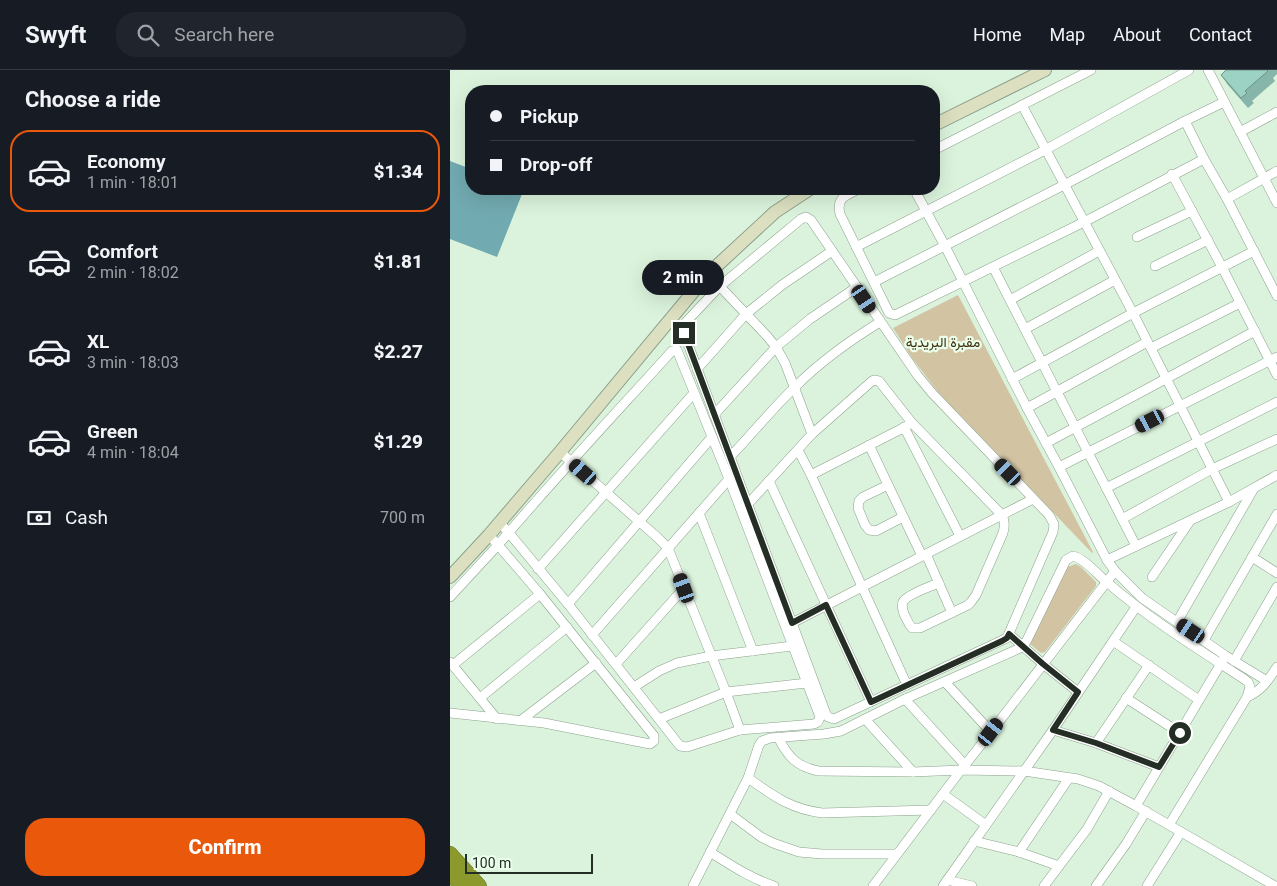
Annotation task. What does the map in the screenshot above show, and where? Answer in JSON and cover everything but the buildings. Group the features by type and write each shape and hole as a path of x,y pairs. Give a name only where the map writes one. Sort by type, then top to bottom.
{"highway":[{"path":"450,854 479,886"},
{"path":"450,873 462,886"}],"street":[{"path":"940,122 1045,70"},
{"path":"940,147 1091,70"},
{"path":"856,248 1045,150 1189,70"},
{"path":"1208,70 1277,203"},
{"path":"874,282 1224,102"},
{"path":"1022,106 1133,313 1229,502"},
{"path":"1240,132 1277,112"},
{"path":"1185,121 1277,296"},
{"path":"847,195 840,202 838,208 840,214 889,313 895,316 1084,222 1172,174 1204,159"},
{"path":"1227,199 1277,171"},
{"path":"1172,174 1255,332 1273,359 1277,375"},
{"path":"450,577 489,535 560,452 708,274 775,212 801,195"},
{"path":"917,195 1107,560 1115,571 1142,598 1204,640 1227,660 1248,682 1250,687 1248,697 1169,825"},
{"path":"1137,237 1192,211"},
{"path":"803,218 812,220 880,322 925,385 1033,498 1054,524 1054,528 1007,638 836,719 828,718 684,333 684,325 719,287 803,218"},
{"path":"1155,266 1208,240"},
{"path":"697,369 746,314 782,285 832,251"},
{"path":"1010,300 1099,251"},
{"path":"1012,379 1133,313 1254,251"},
{"path":"993,267 1136,546"},
{"path":"708,274 776,347 785,363 812,434"},
{"path":"1025,329 1115,280"},
{"path":"714,415 776,347 818,314 857,287"},
{"path":"1027,408 1149,345 1240,303"},
{"path":"730,457 794,387 835,352 880,322"},
{"path":"1046,443 1255,332"},
{"path":"450,597 498,546 509,533 571,462 672,351 676,350 729,479 820,720 817,724 740,730 684,748 678,744 568,604 509,533 499,522"},
{"path":"1059,467 1273,359"},
{"path":"748,504 812,434 874,380 881,382 908,425 960,536"},
{"path":"538,569 694,393"},
{"path":"1106,488 1277,402"},
{"path":"811,475 908,425"},
{"path":"908,425 1002,515 1005,526 974,599 968,605 952,613 917,629 912,628 902,608 903,601 939,583"},
{"path":"568,604 712,437"},
{"path":"1122,519 1212,469 1277,439"},
{"path":"869,446 903,517 939,583 952,613"},
{"path":"798,450 907,685"},
{"path":"560,452 668,548 740,730"},
{"path":"1107,560 1229,502 1277,475"},
{"path":"592,635 729,479"},
{"path":"769,481 871,702"},
{"path":"888,485 863,497 859,501 858,508 865,526 871,531 876,531 903,517"},
{"path":"1178,622 1253,489"},
{"path":"792,623 1033,498"},
{"path":"699,513 753,651"},
{"path":"1204,640 1277,514"},
{"path":"1152,577 1190,520"},
{"path":"450,713 544,723 650,744 655,739 567,627 489,535"},
{"path":"693,886 748,778 761,743 767,739 778,737 834,733 849,728 1023,646 1068,558 1073,556 1079,558 1136,607 1267,681"},
{"path":"1252,557 1277,573"},
{"path":"873,886 1115,571"},
{"path":"1136,806 1200,700 1277,587"},
{"path":"616,664 684,588"},
{"path":"497,718 451,663 540,594"},
{"path":"972,886 945,883 1053,730 1136,607"},
{"path":"480,698 567,627"},
{"path":"1009,634 1078,692"},
{"path":"1113,641 1200,700"},
{"path":"634,687 676,663 711,656 792,646"},
{"path":"520,721 596,663"},
{"path":"1096,743 1149,665"},
{"path":"1248,697 1262,688 1277,667"},
{"path":"945,682 991,732"},
{"path":"659,719 726,692 806,683"},
{"path":"1126,698 1180,733"},
{"path":"905,700 963,768"},
{"path":"865,720 913,772"},
{"path":"1053,730 1096,743 1159,767"},
{"path":"778,737 784,749 794,760 811,770 913,772 963,768 1024,770 1088,782 1146,811 1276,886"},
{"path":"748,778 785,803 809,811 822,813 931,810"},
{"path":"1019,852 1069,778"},
{"path":"1044,886 1087,829 1109,791"},
{"path":"943,794 986,825"},
{"path":"1096,886 1146,811"},
{"path":"730,814 761,837 799,852 822,854 896,854"},
{"path":"1147,886 1180,832"},
{"path":"974,841 1019,852 1058,866"},
{"path":"710,852 753,878 774,886"}],"green space":[{"name":"مقبرة البريدية","path":"958,295 1092,553 938,392 912,358 893,328"},
{"path":"1076,564 1096,582 1096,586 1045,652 1041,653 1030,644 1030,641 1067,567"}],"water":[{"path":"450,161 465,167 465,195 522,195 497,257 450,239"}],"route":[{"path":"684,333 792,623 826,605 871,702 1002,641 1009,634 1078,692 1053,730 1096,743 1159,767 1180,733"}]}
